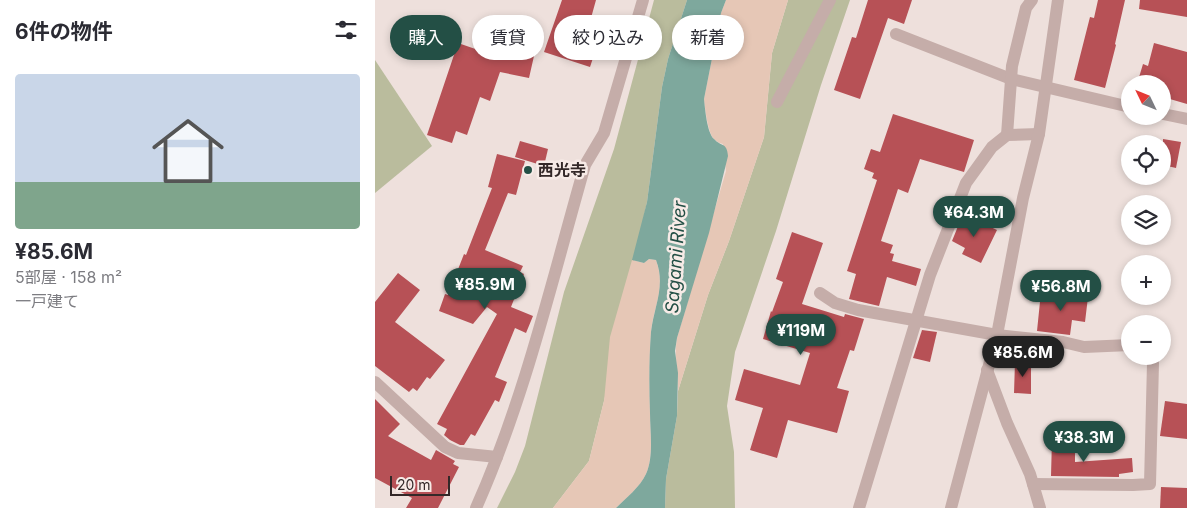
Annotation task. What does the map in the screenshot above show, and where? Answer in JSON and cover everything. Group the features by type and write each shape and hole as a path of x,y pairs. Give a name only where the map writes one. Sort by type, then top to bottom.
{"street":[{"path":"476,508 518,400 585,165 604,133 643,0"},
{"path":"777,102 829,0"},
{"path":"1007,135 1012,66 1026,8 1032,0"},
{"path":"951,508 997,335 1023,198 1039,134 1058,0"},
{"path":"896,34 1011,79 1121,104"},
{"path":"1171,116 1187,119"},
{"path":"859,508 929,275 966,183 992,147 1007,135 1039,134"},
{"path":"820,293 835,303 858,310 997,335 1063,342 1083,347 1121,345"},
{"path":"1033,484 1150,484 1153,365"},
{"path":"987,370 1041,508"},
{"path":"375,382 445,447 458,453 497,458"}],"green space":[{"path":"654,0 687,0 682,15 672,15 672,47 662,87 647,202 604,401 589,461 553,508 497,508 515,472 525,446 564,292 614,149 638,60 662,60 662,15 650,15"},
{"path":"788,0 850,0 735,352 727,406 734,452 735,508 665,508 666,479 677,416 678,391 708,295 729,241 764,137 772,53"},
{"path":"375,60 432,146 375,193"}],"sand":[{"path":"726,0 788,0 772,53 764,137 729,241 708,295 678,391 677,338 726,171 723,144 715,140 710,133 704,99 712,60 744,60 744,15 721,15"},
{"path":"649,259 656,260 659,270 660,288 651,332 649,383 651,452 646,474 637,488 616,508 553,508 589,461 604,401 610,337 632,260 644,263"}],"water":[{"path":"687,0 726,0 721,15 682,15"},
{"name":"Sagami River","path":"672,47 672,60 712,60 704,99 707,120 712,136 725,147 728,156 709,233 677,338 675,351 678,373 677,416 666,479 665,508 616,508 640,483 646,474 650,460 650,342 660,279 656,260 649,259 644,263 632,260 647,202 662,87"}],"building":[{"path":"562,0 596,0 592,15 557,15"},
{"path":"868,0 912,0 904,24 888,18 860,99 834,90 852,37 856,38"},
{"path":"1098,0 1125,0 1105,88 1074,80 1090,17 1094,18"},
{"path":"1140,0 1187,0 1187,17 1139,9"},
{"path":"554,23 554,55 544,52"},
{"path":"1154,43 1187,52 1187,104 1171,99 1171,75 1140,75 1143,64 1148,66"},
{"path":"462,44 472,48 472,60 533,60 529,78 500,72 490,101 480,97 467,135 456,131 452,143 427,135 452,60 462,60"},
{"path":"569,60 592,60 590,67"},
{"path":"893,114 974,140 964,172 920,159 908,193 898,189 881,241 893,245 890,253 894,254 892,261 921,269 916,286 887,277 879,306 849,299 856,274 847,271 877,180 872,178 874,173 864,169 871,149 880,152"},
{"path":"1171,140 1181,142 1176,168 1171,167"},
{"path":"520,141 548,149 544,166 515,157"},
{"path":"497,154 525,161 516,195 508,193 485,250 523,266 520,272 524,274 511,307 533,316 526,333 515,328 495,377 507,382 499,402 495,400 475,436 471,434 464,445 460,445 444,435 447,429 437,424 497,314 487,307 473,324 439,311 445,294 448,295 464,254 466,255 492,188 488,187"},
{"path":"963,214 997,230 981,263 962,254 965,248 952,241"},
{"path":"792,232 823,243 802,304 844,317 845,314 864,319 854,351 850,350 837,388 849,391 837,433 788,420 777,458 750,450 763,408 735,400 744,369 800,385 810,353 763,339 771,311 783,282 776,279"},
{"path":"398,273 420,290 395,322 445,360 430,379 427,377 417,391 413,388 409,392 375,366 375,302"},
{"path":"1041,292 1088,297 1085,322 1072,320 1070,335 1037,331"},
{"path":"922,330 937,332 930,362 913,358"},
{"path":"1015,361 1031,362 1031,394 1014,393"},
{"path":"375,399 400,424 388,436 431,460 436,450 455,461 453,464 459,467 438,508 406,508 412,498 375,478"},
{"path":"1165,401 1187,404 1187,439 1160,436"},
{"path":"1052,439 1075,440 1075,462 1132,458 1133,472 1119,474 1119,477 1051,476"},
{"path":"1161,487 1187,488 1187,508 1160,508"}],"place":[{"name":"西光寺","path":"528,170"}]}
